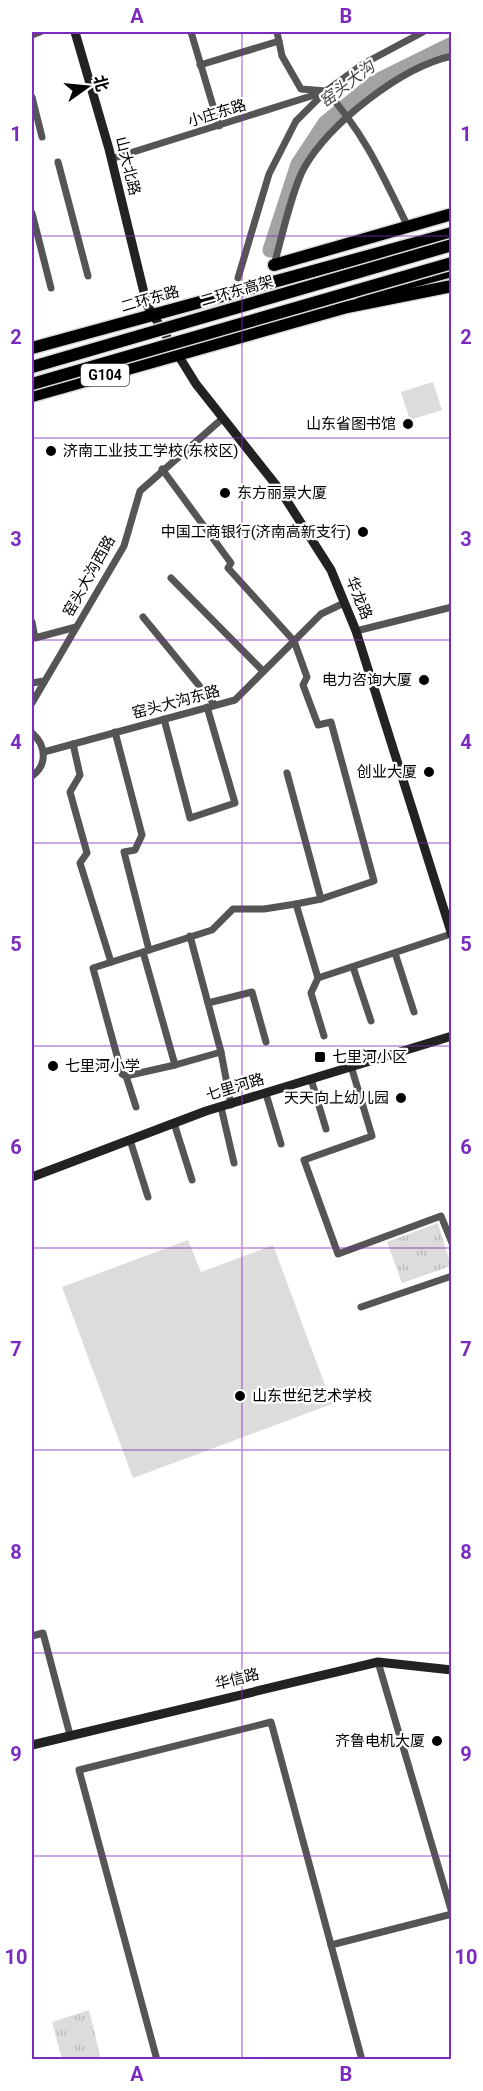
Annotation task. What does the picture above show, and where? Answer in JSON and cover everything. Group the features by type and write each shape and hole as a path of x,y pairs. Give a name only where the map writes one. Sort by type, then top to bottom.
{"highway":[{"path":"274,265 452,214"},
{"path":"344,261 394,243 452,227"},
{"name":"二环东路","path":"32,348 238,284 277,280 452,233"},
{"name":"二环东高架","path":"32,367 452,245"},
{"name":"二环东高架","path":"32,384 452,263"},
{"name":"G104","path":"32,396 347,307 382,290 452,271"},
{"path":"347,307 452,276"},
{"path":"347,307 452,286"}],"main road":[{"name":"山大北路","path":"77,32 114,158 152,311"},
{"name":"山大北路","path":"77,32 152,311"},
{"name":"华龙路","path":"152,311 196,384 280,490 326,560 356,631 451,934"},
{"name":"七里河路","path":"32,1177 174,1123 452,1036"},
{"name":"华信路","path":"32,1745 378,1662 452,1670"}],"street":[{"path":"32,35 40,32"},
{"path":"191,32 219,126"},
{"path":"277,32 282,56 301,89 326,91 367,143 408,227"},
{"path":"238,284 269,174 296,121 326,91 363,64 423,32"},
{"path":"200,65 279,41"},
{"path":"274,265 304,169 338,124 379,91 439,58 452,56"},
{"name":"小庄东路","path":"114,158 326,91"},
{"path":"32,97 42,137"},
{"path":"58,162 88,276"},
{"path":"32,213 51,288"},
{"name":"窑头大沟西路","path":"32,703 124,546 140,490 223,418"},
{"path":"136,1107 126,1076 122,1074 93,968 212,930 233,909 264,909 296,904 321,899 374,881 331,722 318,725 303,685 306,677 294,640 228,568 231,564 162,469"},
{"path":"171,578 263,671"},
{"name":"窑头大沟东路","path":"44,752 235,700 321,614 344,603"},
{"path":"356,631 452,607"},
{"path":"143,617 215,705"},
{"path":"32,622 35,638 76,627"},
{"path":"32,683 44,681"},
{"path":"164,719 190,818 235,803 207,707"},
{"path":"115,732 142,835 135,850 124,852 174,1065"},
{"path":"32,733 42,744 44,752 41,767 32,776"},
{"path":"73,744 80,776 70,792 87,853 80,863 111,962"},
{"path":"287,773 321,899"},
{"path":"296,904 318,978 311,993 324,1036"},
{"path":"318,978 451,934"},
{"path":"190,936 221,1052 234,1164"},
{"path":"395,953 414,1012"},
{"path":"352,967 371,1021"},
{"path":"208,1004 252,992 266,1042"},
{"path":"126,1076 221,1052"},
{"path":"351,1066 372,1136 304,1160 338,1254 441,1216 452,1243"},
{"path":"311,1079 326,1129"},
{"path":"266,1094 281,1144"},
{"path":"174,1123 192,1180"},
{"path":"130,1140 148,1197"},
{"path":"361,1307 452,1276"},
{"path":"32,1636 44,1633 70,1735"},
{"path":"331,1945 452,1914 378,1662"},
{"path":"157,2060 80,1770 271,1722 362,2060"}],"green space":[{"path":"433,382 442,410 410,420 401,392"},
{"path":"438,1223 451,1266 402,1283 387,1242"},
{"path":"188,1240 201,1272 273,1245 332,1404 133,1478 62,1287"},
{"path":"89,2010 101,2059 62,2059 52,2022"}],"waterway":[{"name":"窑头大沟","path":"270,250 298,164 325,123 375,82 452,44"}],"place":[{"name":"山东省图书馆","path":"408,424"},
{"name":"济南工业技工学校(东校区)","path":"51,451"},
{"name":"东方丽景大厦","path":"225,493"},
{"name":"中国工商银行(济南高新支行)","path":"363,532"},
{"name":"电力咨询大厦","path":"424,680"},
{"name":"创业大厦","path":"429,772"},
{"name":"七里河小区","path":"320,1057"},
{"name":"七里河小学","path":"53,1066"},
{"name":"天天向上幼儿园","path":"401,1098"},
{"name":"山东世纪艺术学校","path":"240,1396"},
{"name":"齐鲁电机大厦","path":"437,1741"}]}
